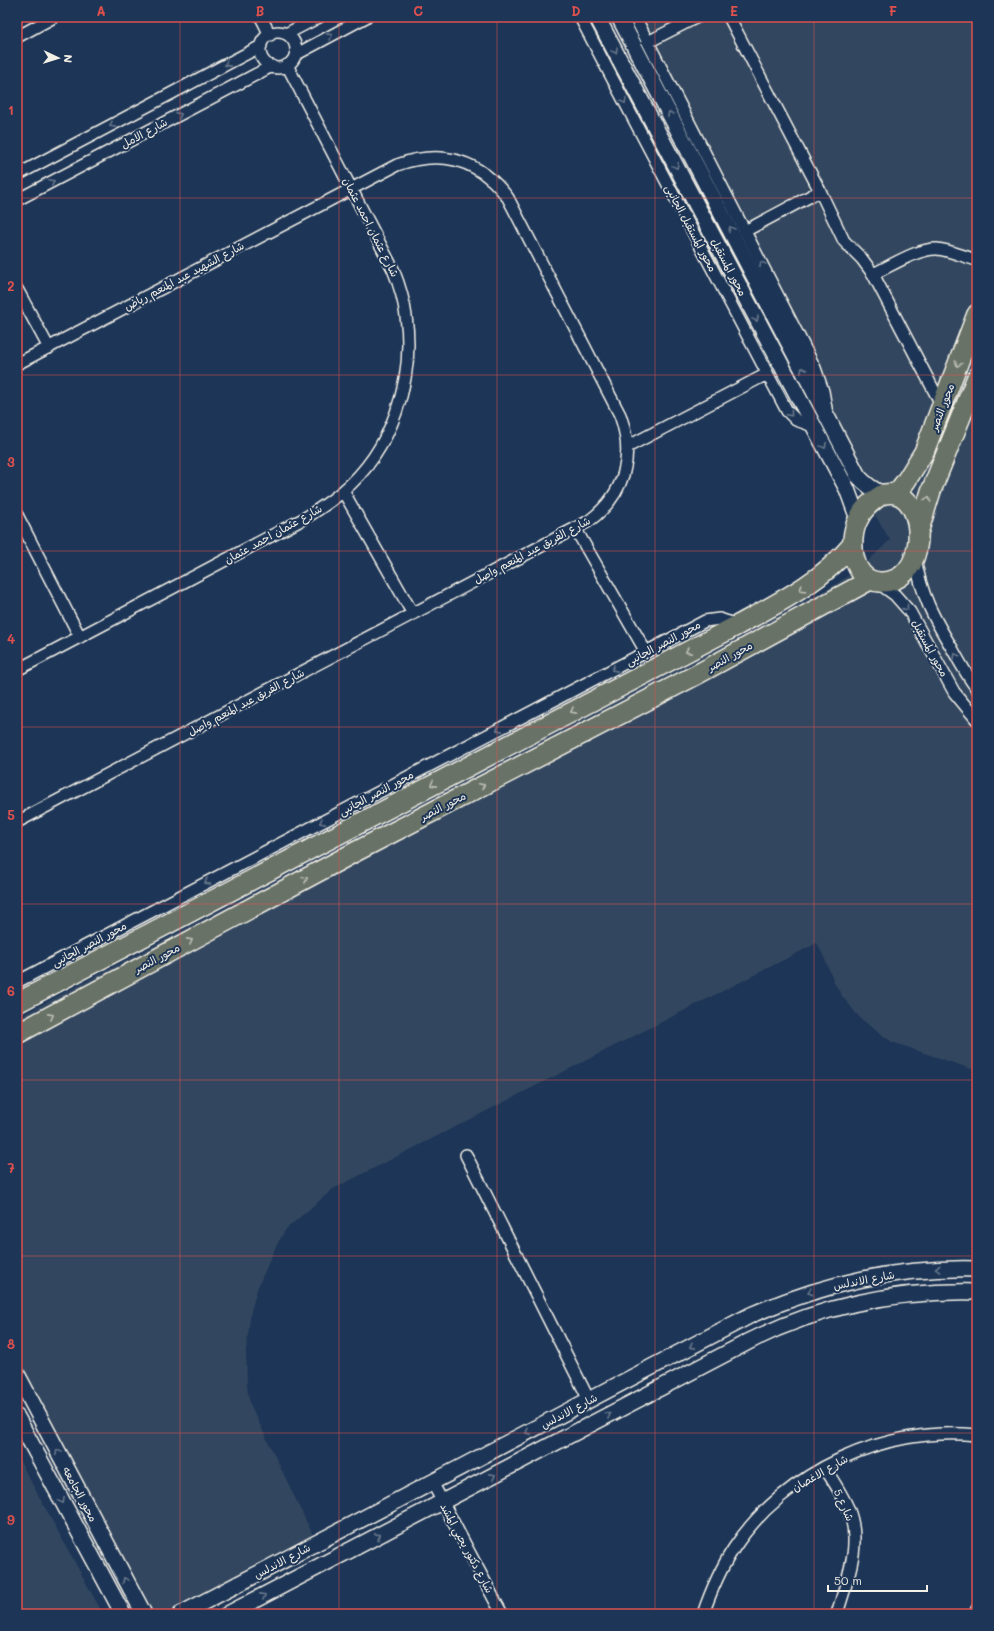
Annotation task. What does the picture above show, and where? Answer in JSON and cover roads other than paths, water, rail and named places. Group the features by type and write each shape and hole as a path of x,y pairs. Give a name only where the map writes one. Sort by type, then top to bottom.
{"highway":[{"name":"محور النصر","path":"889,494 906,481 924,452 977,314"},
{"name":"محور النصر","path":"917,537 931,490 977,377"},
{"path":"889,494 907,501 913,509 916,521 917,537 915,557 910,568 901,576 889,581 874,581 863,574 855,560 852,545 854,528 858,519 868,505 889,494"},
{"path":"17,1003 738,625 796,593 819,577 837,562 852,545"},
{"path":"819,577 831,601"},
{"name":"محور النصر","path":"17,1034 355,852 682,682 831,601 874,581"},
{"path":"345,830 355,852"}],"street":[{"path":"17,37 54,17"},
{"path":"261,17 270,35"},
{"path":"286,34 295,45 295,55 291,63 280,68 267,64 262,56 261,46 266,38 275,33 286,34 319,17"},
{"path":"295,55 366,17"},
{"name":"محور المستقبل الجانبى","path":"580,17 789,415 796,420 813,426"},
{"name":"محور المستقبل","path":"597,17 847,489 858,519"},
{"name":"محور المستقبل","path":"619,17 750,253 827,415 858,476 865,484 889,494"},
{"path":"635,17 745,231 750,253"},
{"path":"648,42 697,17"},
{"path":"729,17 820,191 844,241 862,259 873,274 942,406"},
{"name":"شارع الامل","path":"17,175 261,46"},
{"name":"شارع عثمان احمد عثمان","path":"17,670 325,506 343,491 375,455 397,412 404,388 408,364 408,340 406,316 394,269 287,65"},
{"name":"شارع الامل","path":"17,200 272,66"},
{"name":"شارع الفريق عبد المنعم واصل","path":"17,822 576,528 598,514 612,498 624,474 627,447 625,430 620,414 508,198 500,186 471,166 450,159 437,157 424,158 398,165 351,189"},
{"name":"شارع الشهيد عبد المنعم رياض","path":"17,364 351,189"},
{"path":"745,231 820,191"},
{"path":"873,274 918,253 931,250 944,250 977,260"},
{"path":"17,289 48,348"},
{"path":"627,447 767,374"},
{"path":"343,491 413,614"},
{"path":"17,515 80,637"},
{"path":"576,528 646,652"},
{"name":"محور المستقبل","path":"915,557 922,590 934,618 977,689"},
{"name":"محور المستقبل","path":"874,581 894,595 910,612 954,692 977,720"},
{"name":"محور النصر الجانبى","path":"17,982 709,620 719,619 738,625"},
{"path":"466,1155 589,1400"},
{"name":"شارع الاندلس","path":"181,1614 751,1315 810,1292 894,1273 927,1270 977,1269"},
{"name":"شارع الاندلس","path":"228,1614 748,1342 788,1324 816,1314 874,1299 929,1293 977,1292"},
{"name":"محور الجامعه","path":"17,1374 136,1602 144,1614"},
{"name":"محور الجامعه","path":"17,1417 123,1614"},
{"name":"شارع الاغصان","path":"703,1614 714,1584 734,1547 747,1531 780,1498 807,1478 859,1451 896,1440 934,1434 977,1435"},
{"name":"شارع 5","path":"825,1468 848,1509 854,1534 853,1560 837,1614"},
{"name":"شارع دكتور يحيي المشد","path":"432,1482 502,1614"},
{"path":"311,1546 321,1566"},
{"path":"976,1614 977,1609"}]}
